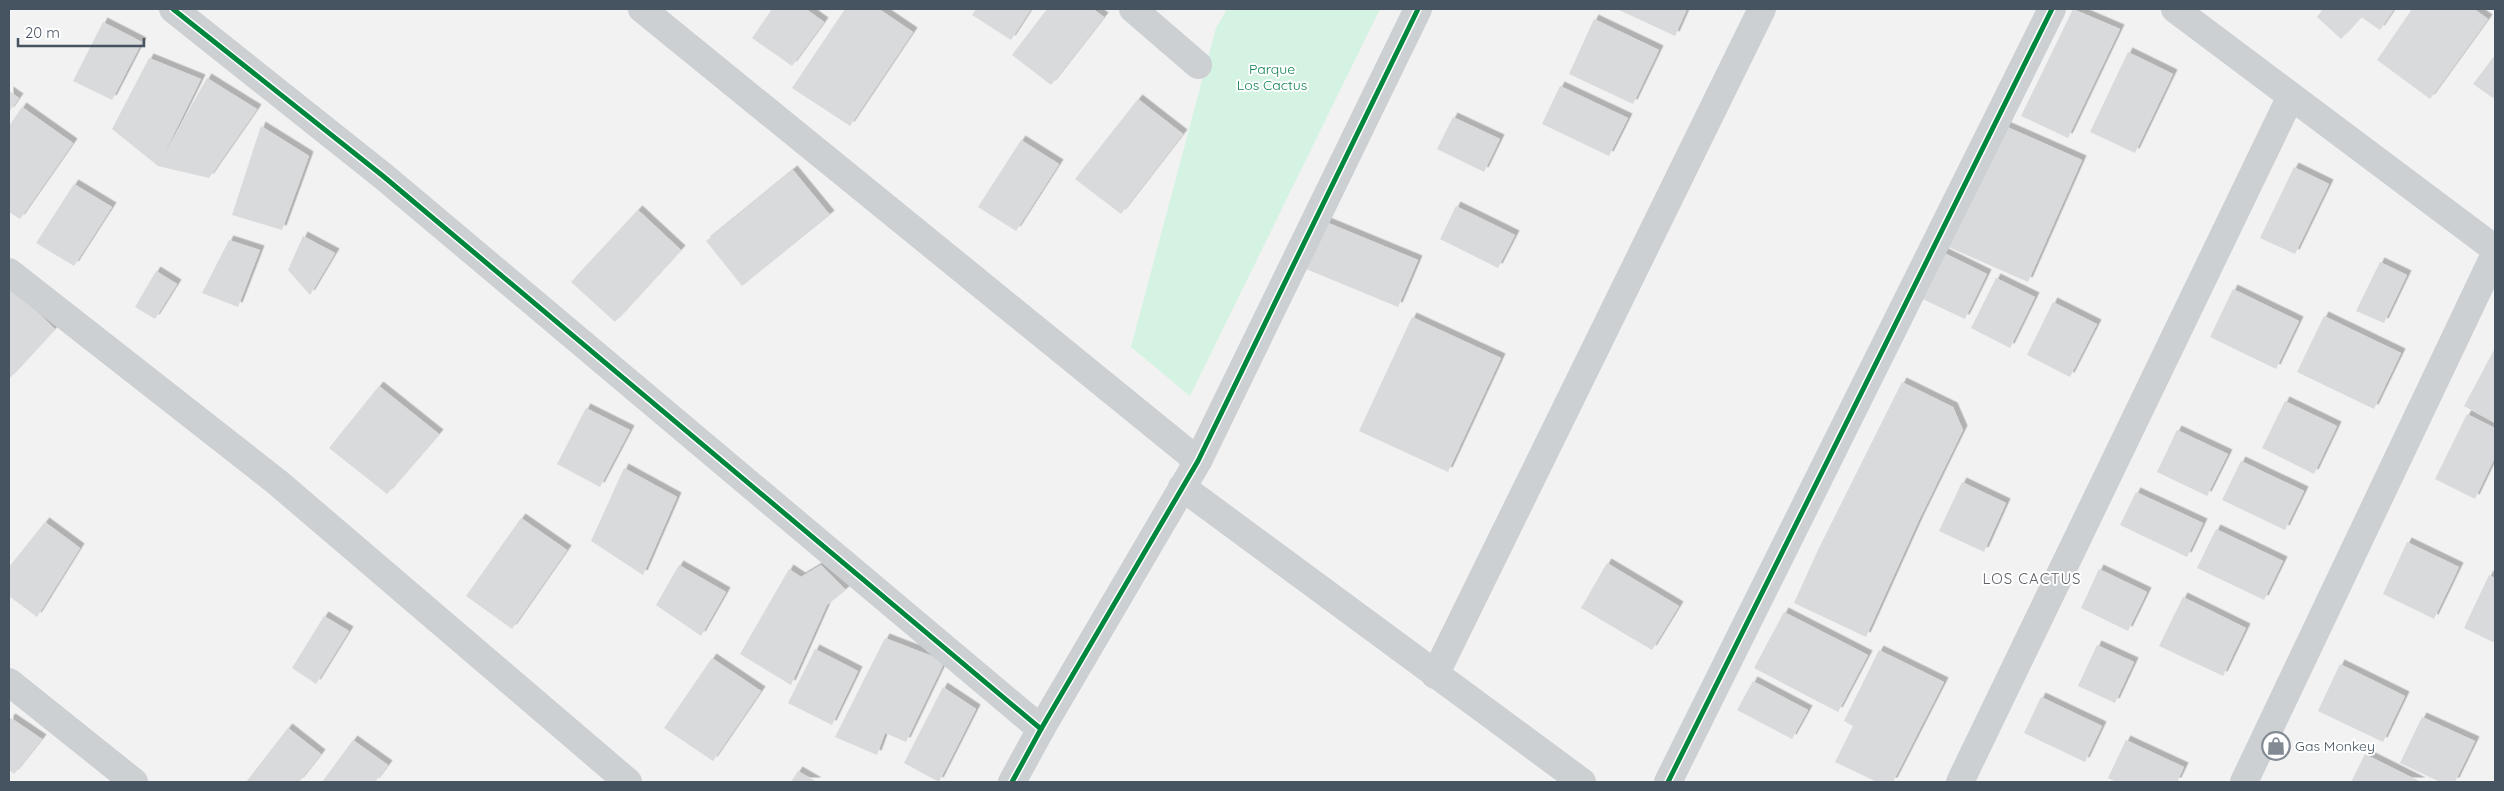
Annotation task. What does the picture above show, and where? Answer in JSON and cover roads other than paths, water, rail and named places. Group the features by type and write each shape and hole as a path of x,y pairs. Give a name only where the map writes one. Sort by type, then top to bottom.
{"street":[{"path":"173,9 383,176 1041,729"},
{"path":"642,9 1198,461"},
{"path":"1133,9 1198,65"},
{"path":"1012,782 1198,461 1418,9"},
{"path":"1435,676 1762,9"},
{"path":"1668,782 2052,9"},
{"path":"2175,9 2495,249"},
{"path":"1960,782 2291,96"},
{"path":"2244,782 2495,254"},
{"path":"9,272 277,482 628,782"},
{"path":"1182,487 1435,676 1582,782"},
{"path":"9,682 134,782"}],"place":[{"name":"Gas Monkey","path":"2276,746"}],"district":[{"name":"LOS CACTUS","path":"2032,578"}],"park label":[{"name":"Parque Los Cactus","path":"1272,78"}]}
